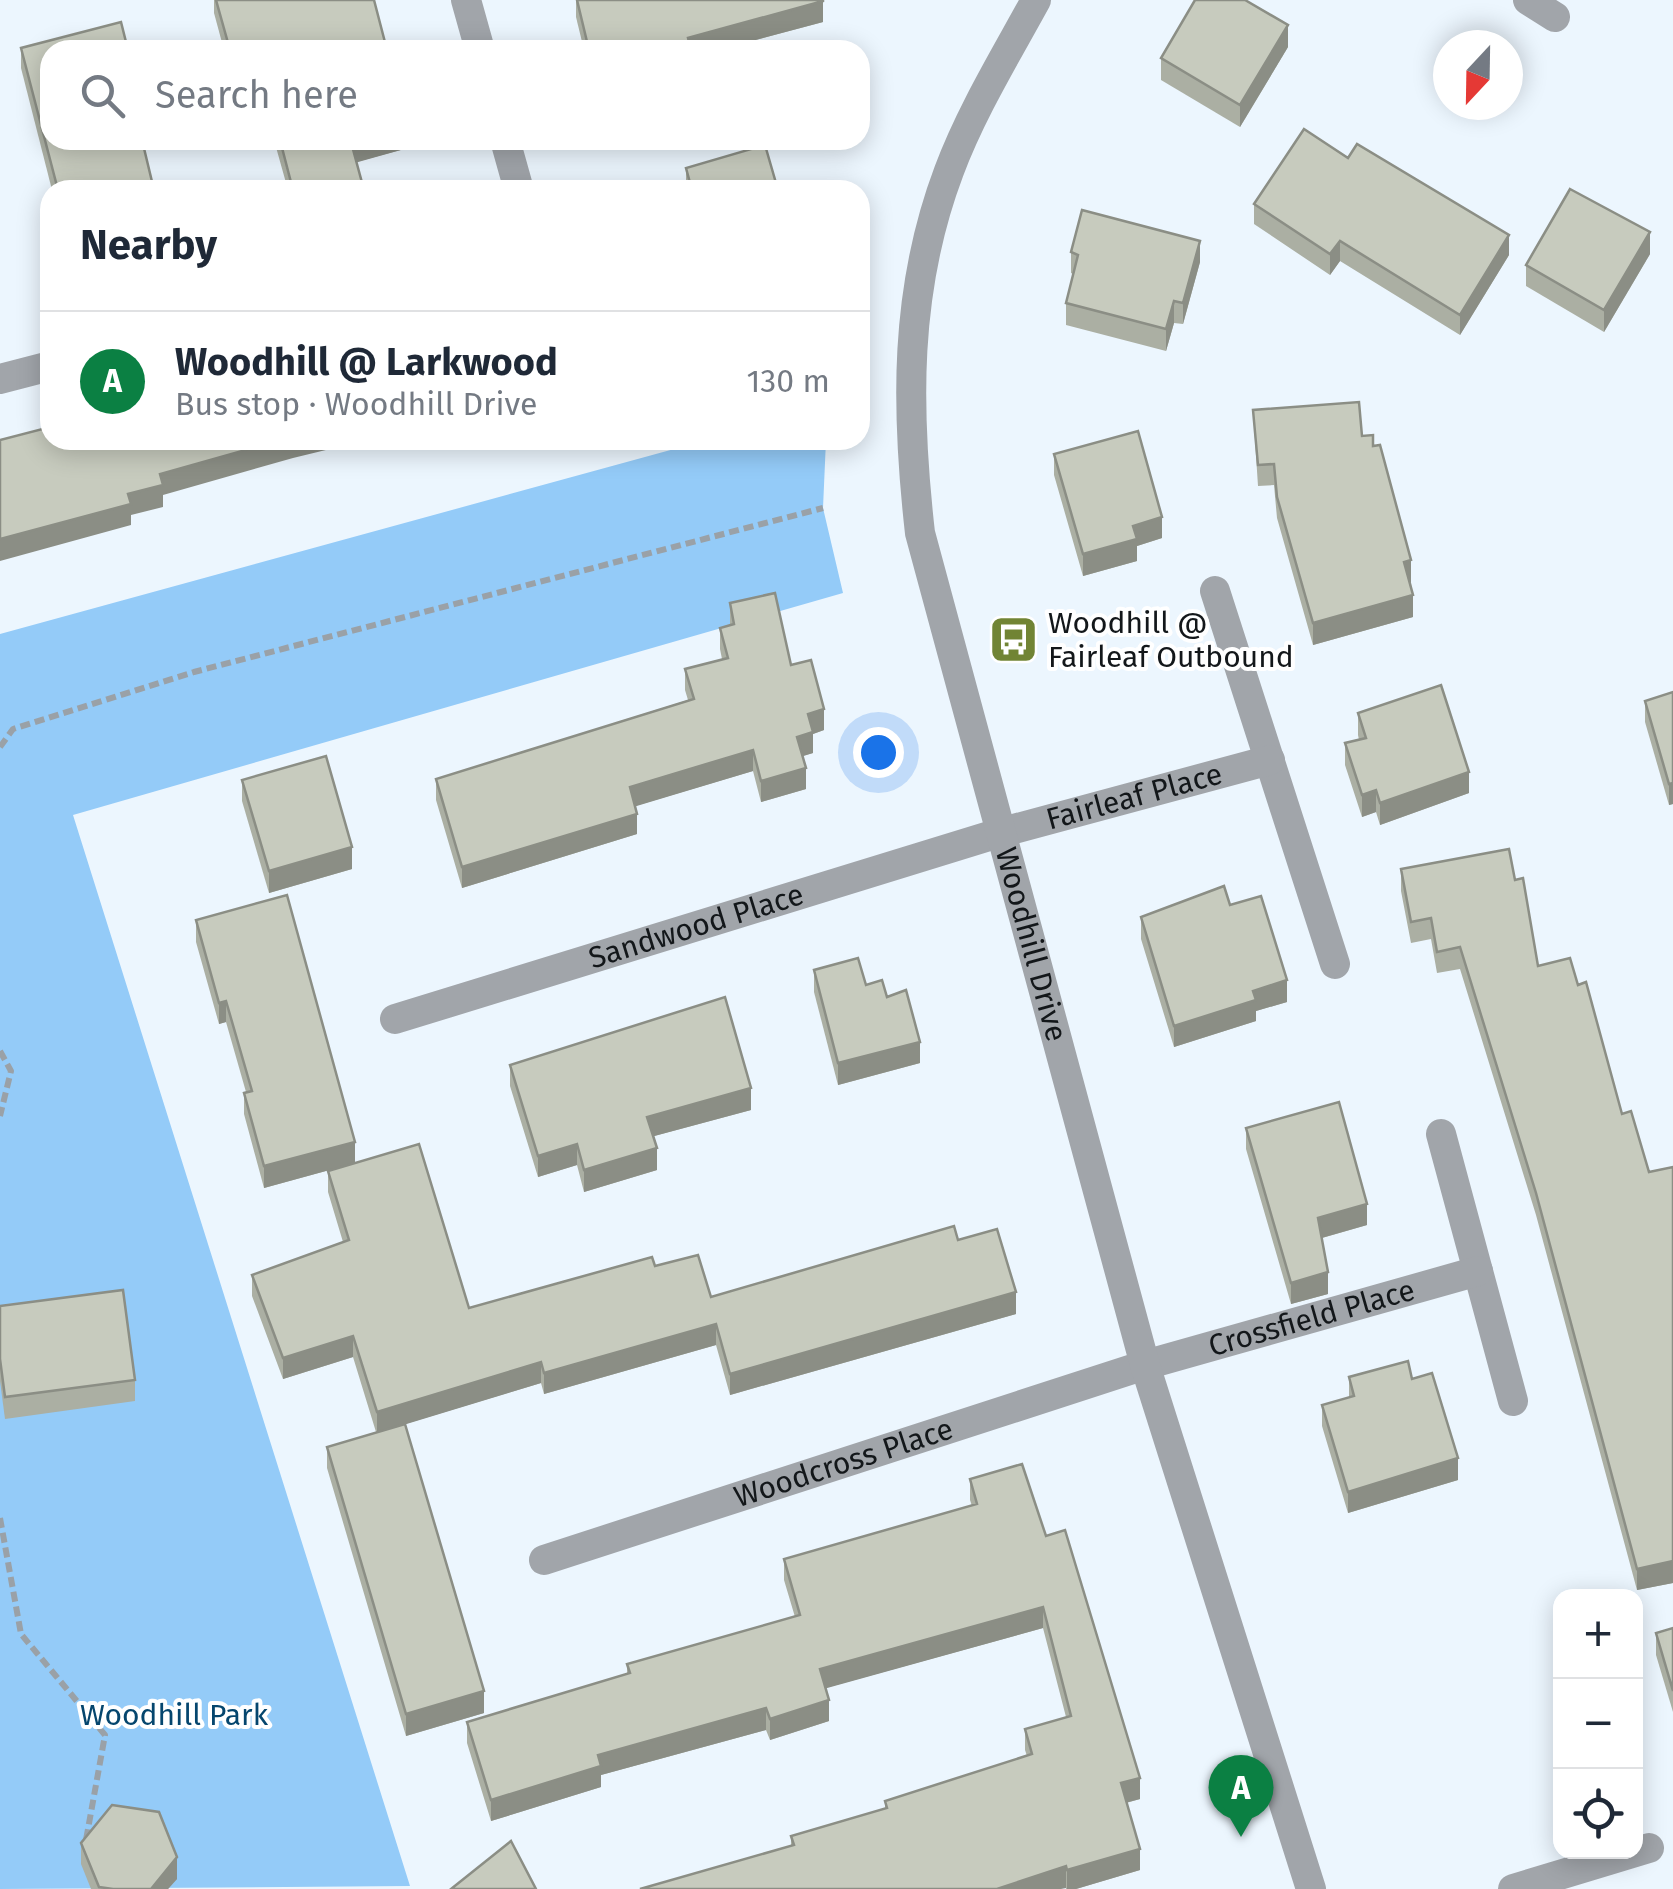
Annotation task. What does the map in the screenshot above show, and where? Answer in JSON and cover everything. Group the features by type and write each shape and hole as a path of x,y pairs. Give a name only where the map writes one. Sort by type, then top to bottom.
{"street":[{"path":"466,0 477,40"},
{"name":"Woodhill Drive","path":"1036,0 949,170 921,264 909,355 911,450 920,533 1145,1365 1311,1889"},
{"path":"1528,0 1556,16"},
{"path":"508,150 516,180"},
{"path":"0,379 40,369"},
{"path":"1215,591 1335,964"},
{"name":"Fairleaf Place","path":"999,834 1270,760"},
{"name":"Sandwood Place","path":"394,1019 999,834"},
{"path":"1441,1134 1513,1401"},
{"name":"Crossfield Place","path":"1145,1365 1478,1271"},
{"name":"Woodcross Place","path":"544,1560 1145,1365"},
{"path":"1513,1889 1649,1848"}],"path":[{"path":"0,747 13,729 194,672 823,508"},
{"path":"0,1052 11,1071 0,1116"},
{"path":"0,1518 21,1634 105,1735 85,1846"}],"green space":[{"name":"Woodhill Park","path":"671,450 826,450 823,508 843,593 73,815 410,1886 0,1889 0,634"}],"building":[{"path":"216,0 374,0 384,40 227,40"},
{"path":"577,0 823,0 688,40 587,40"},
{"path":"1195,0 1245,0 1288,25 1240,105 1161,58"},
{"path":"121,22 126,40 52,40"},
{"path":"40,43 40,121 21,48"},
{"path":"1304,129 1348,158 1357,144 1509,235 1460,315 1340,241 1330,254 1254,204"},
{"path":"48,150 144,150 152,180 55,180"},
{"path":"283,150 353,150 361,180 290,180"},
{"path":"748,150 766,150 775,180 689,180 686,168"},
{"path":"1570,189 1650,232 1604,310 1526,265"},
{"path":"1082,210 1200,241 1183,303 1174,301 1166,329 1066,303 1078,255 1071,252"},
{"path":"1359,402 1362,436 1373,435 1373,446 1380,445 1411,560 1404,562 1413,595 1313,623 1277,497 1274,464 1258,465 1253,410"},
{"path":"40,430 40,450 245,450 160,474 163,485 128,494 131,504 0,539 0,440"},
{"path":"1138,431 1162,517 1133,526 1137,539 1083,554 1054,454"},
{"path":"775,593 791,665 811,660 824,709 808,714 813,732 797,737 806,768 761,781 753,750 630,787 637,814 462,867 436,779 694,699 685,669 728,658 720,628 734,624 730,603"},
{"path":"1441,685 1469,772 1380,803 1376,790 1362,795 1345,743 1366,738 1358,713"},
{"path":"1673,692 1673,783 1669,784 1645,701"},
{"path":"326,756 352,847 269,871 242,780"},
{"path":"1509,849 1515,880 1523,878 1538,966 1570,958 1578,985 1586,982 1622,1114 1631,1111 1649,1172 1673,1167 1673,1561 1637,1569 1536,1193 1460,947 1437,952 1431,918 1411,922 1401,869"},
{"path":"1224,886 1230,905 1261,896 1287,980 1253,991 1256,1000 1174,1026 1141,917"},
{"path":"287,895 355,1142 264,1166 244,1093 252,1091 226,1001 219,1003 196,920"},
{"path":"858,958 866,985 882,980 887,997 906,990 920,1042 838,1063 814,970"},
{"path":"725,997 751,1088 647,1117 657,1148 584,1170 577,1144 538,1156 510,1065"},
{"path":"1339,1102 1367,1204 1318,1218 1328,1272 1291,1283 1246,1128"},
{"path":"419,1144 469,1308 652,1257 655,1266 698,1255 711,1297 954,1226 958,1240 997,1229 1016,1292 730,1374 716,1324 544,1373 541,1362 377,1412 353,1336 283,1358 252,1275 349,1240 328,1171"},
{"path":"123,1290 135,1380 5,1397 0,1306"},
{"path":"1408,1361 1412,1379 1432,1373 1458,1458 1348,1492 1322,1405 1354,1396 1349,1377"},
{"path":"405,1424 484,1691 406,1714 327,1447"},
{"path":"1022,1464 1046,1536 1065,1530 1140,1778 1121,1783 1140,1849 1067,1870 1066,1866 997,1889 640,1889 794,1845 791,1836 887,1808 885,1801 1032,1754 1025,1729 1071,1716 1043,1607 820,1669 829,1700 770,1719 766,1708 598,1755 601,1766 491,1800 467,1722 630,1673 627,1664 800,1615 784,1559 977,1504 970,1479"},
{"path":"1673,1628 1673,1691 1656,1633"},
{"path":"112,1805 159,1812 177,1857 151,1889 99,1887 81,1843"},
{"path":"511,1841 536,1889 451,1889"}],"place":[{"name":"Woodhill @ Fairleaf Outbound","path":"1013,640"},
{"name":"Woodhill @ Larkwood","path":"1241,1837"}]}
